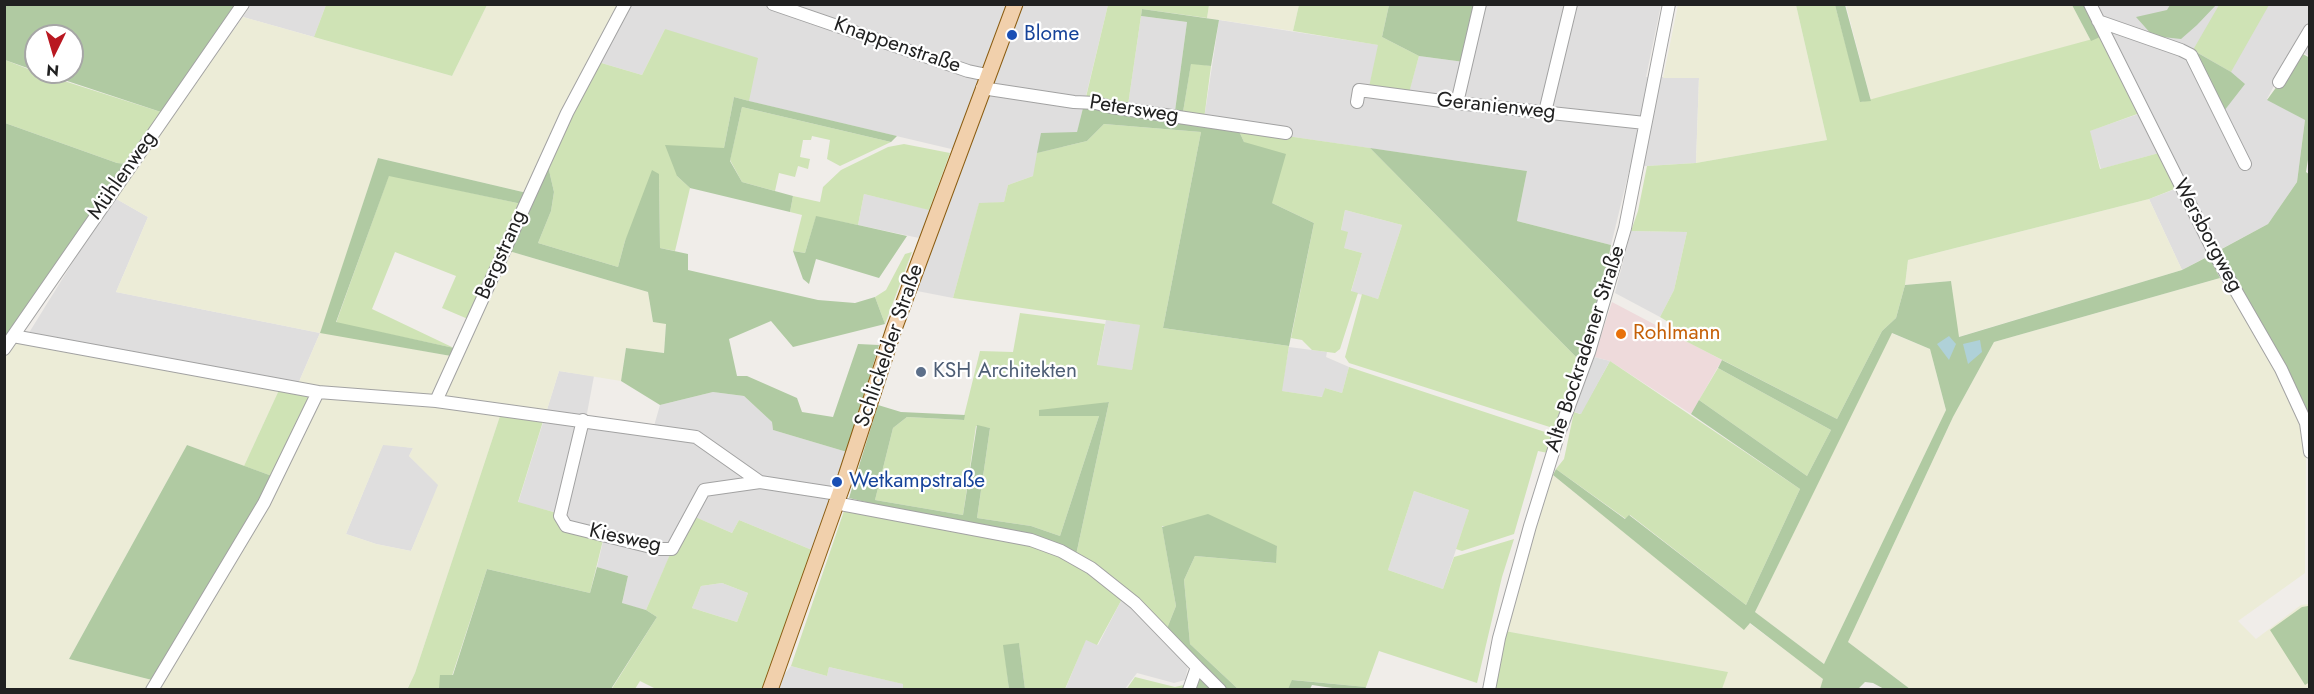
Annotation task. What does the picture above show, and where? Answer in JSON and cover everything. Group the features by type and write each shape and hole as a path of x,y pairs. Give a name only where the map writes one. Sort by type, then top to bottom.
{"main road":[{"name":"Schlickelder Straße","path":"770,690 894,329 1015,4"}],"street":[{"name":"Mühlenweg","path":"4,349 243,4"},
{"name":"Bergstrang","path":"436,401 567,113 625,4"},
{"name":"Knappenstraße","path":"773,4 968,70 985,81"},
{"path":"1457,103 1480,4"},
{"path":"1545,112 1571,4"},
{"name":"Alte Bockradener Straße","path":"1490,690 1499,638 1530,526 1606,296 1625,228 1669,4"},
{"name":"Wersborgweg","path":"2090,4 2217,258 2281,369 2306,423 2310,452"},
{"path":"2098,21 2181,50 2191,56 2245,164"},
{"path":"2279,82 2310,30"},
{"name":"Petersweg","path":"985,81 1074,102 1096,103 1286,134"},
{"name":"Geranienweg","path":"1358,102 1359,90 1645,123"},
{"path":"13,336 318,392 436,401"},
{"path":"152,690 264,503 318,392"},
{"name":"Kiesweg","path":"436,401 696,437 760,482"},
{"name":"Kiesweg","path":"583,420 560,516 566,526 659,549 672,549 704,490 760,482 837,498"},
{"path":"837,498 1031,540 1061,551 1091,568 1134,603 1220,690"},
{"path":"1189,690 1197,667"}],"shaded area":[{"path":"251,5 326,5 314,37 243,17"},
{"path":"626,5 1108,5 1077,133 1033,176 1008,185 1004,202 979,204 953,298 917,291 933,241 858,225 864,194 940,212 964,152 748,101 665,29 642,75 598,62"},
{"path":"1484,5 1661,5 1646,77 1699,77 1696,163 1630,167 1611,245 1517,221 1527,171 1238,129 1204,119 1219,20 1379,45 1409,92 1419,56 1464,62"},
{"path":"2097,5 2309,5 2309,56 2294,48 2267,99 2305,120 2297,182 2268,224 2182,270 2149,199 2186,185 2170,150 2101,169 2089,131 2150,110"},
{"path":"1141,16 1187,22 1175,111 1128,105"},
{"path":"113,197 148,217 116,292 320,333 298,384 27,336"},
{"path":"1345,210 1402,225 1378,299 1351,292 1362,253 1344,248 1341,230"},
{"path":"1631,231 1687,232 1674,290 1660,317 1615,293"},
{"path":"1612,302 1722,360 1691,414 1610,361 1594,357"},
{"path":"1106,320 1141,325 1132,370 1097,366"},
{"path":"1289,347 1327,352 1326,357 1349,367 1342,393 1325,388 1323,397 1281,391"},
{"path":"1594,357 1610,361 1581,414 1574,412"},
{"path":"559,371 594,376 585,424 652,433 660,405 713,392 744,396 772,422 773,430 847,452 812,550 739,520 732,533 688,514 646,610 622,604 628,576 597,567 606,529 565,521 562,514 518,503"},
{"path":"383,444 413,448 409,456 439,485 411,551 376,544 346,534"},
{"path":"1414,491 1469,510 1443,589 1388,570"},
{"path":"722,583 748,593 737,622 692,608 701,586"},
{"path":"1122,599 1189,662 1185,680 1174,683 1137,673 1125,689 1065,690 1086,639 1098,645"},
{"path":"791,666 827,676 829,667 904,684 903,690 779,690 784,675"}],"green space":[{"path":"326,4 487,5 452,76 314,37"},
{"path":"5,5 240,5 164,113 76,84 84,84 84,24 24,24 24,67 5,60"},
{"path":"487,5 621,5 527,193 378,158 321,332 451,356 433,396 320,388 298,384 320,333 116,292 148,217 113,197 243,17 452,76"},
{"path":"1108,5 1209,5 1207,18 1142,9 1128,105 1086,97"},
{"path":"1209,5 1299,5 1293,31 1207,18"},
{"path":"1299,5 1389,5 1382,37 1419,56 1409,93 1369,87 1378,45 1293,31"},
{"path":"1389,5 1476,5 1464,62 1419,56 1382,37"},
{"path":"1678,5 1796,5 1827,140 1696,163 1699,78 1663,78"},
{"path":"1796,5 1835,5 1861,102 2100,37 2140,113 2090,131 2100,169 2159,153 2177,188 2149,199 1908,260 1905,285 1896,318 1882,331 1837,419 1666,331 1670,323 1660,317 1674,290 1687,232 1631,231 1638,211 1647,166 1696,163 1827,140"},
{"path":"1835,5 1845,5 1871,101 1860,102"},
{"path":"1846,5 2072,5 2091,41 1871,101"},
{"path":"2072,5 2084,5 2100,37 2091,41"},
{"path":"2170,5 2216,5 2181,39 2153,36 2136,17 2167,10"},
{"path":"2219,5 2269,5 2231,72 2193,50"},
{"path":"1142,9 1219,20 1211,66 1191,64 1183,112 1175,111 1187,22 1141,16"},
{"path":"665,29 758,58 749,101 734,97 724,148 677,176 690,188 675,251 660,248 659,175 625,241 618,267 538,243 551,211 554,192 548,166 598,62 642,75"},
{"path":"2196,52 2231,72 2245,84 2224,111 2195,55"},
{"path":"2301,53 2310,58 2310,147 2306,172 2310,175 2309,424 2218,251 2268,224 2297,182 2305,120 2267,100"},
{"path":"5,60 24,67 24,84 73,84 164,113 127,164 117,163 5,123"},
{"path":"1191,63 1211,66 1204,119 1183,112"},
{"path":"734,97 897,136 891,142 742,107 730,161 742,182 793,196 790,212 690,188 677,176 665,145 724,148"},
{"path":"1084,104 1238,129 1244,142 1286,154 1272,203 1314,223 1289,346 1163,328 1201,132 1104,124 1087,141 1037,153 1041,133 1077,132"},
{"path":"742,107 891,142 840,166 827,159 830,140 812,136 811,140 803,140 800,157 810,159 808,169 798,166 795,177 779,173 775,191 742,182 730,160"},
{"path":"5,123 117,163 127,164 5,338"},
{"path":"1104,124 1201,132 1163,328 1289,346 1282,391 1322,397 1325,388 1342,393 1349,367 1554,435 1548,453 1538,451 1514,534 1462,551 1456,549 1469,510 1414,491 1388,570 1443,589 1454,557 1514,539 1502,577 1477,683 1379,651 1366,687 1293,680 1288,689 1238,689 1190,644 1184,580 1195,556 1275,563 1277,546 1162,526 1176,606 1166,631 1076,555 1109,402 1040,416 1099,416 1060,536 1031,526 977,518 990,428 976,426 963,515 875,500 893,428 907,417 963,420 980,351 1013,352 1020,313 1105,324 1097,365 1132,370 1140,325 953,298 979,203 1004,202 1008,185 1033,176 1037,153 1087,141"},
{"path":"1238,129 1370,148 1580,361 1556,429 1349,363 1345,357 1362,294 1378,299 1402,225 1345,210 1341,230 1348,232 1344,248 1362,253 1351,291 1358,293 1340,349 1335,353 1312,350 1302,340 1291,338 1314,223 1272,203"},
{"path":"904,144 950,153 929,210 864,194 858,225 816,217 805,253 793,251 802,215 790,212 793,196 820,202 823,187 841,170 888,147"},
{"path":"1370,148 1527,171 1517,221 1611,245 1600,301 1580,361"},
{"path":"378,158 527,193 522,204 389,176 336,322 454,348 451,356 320,333"},
{"path":"548,166 554,192 551,211 538,243 618,267 625,241 652,170 659,174 660,248 688,254 688,270 818,300 855,303 875,297 885,324 793,347 771,321 729,339 737,376 747,376 797,398 802,412 833,417 858,344 879,345 847,452 773,430 772,422 744,396 713,392 660,405 621,381 626,348 664,353 666,324 653,322 648,292 509,251"},
{"path":"389,175 522,204 468,319 442,308 456,276 395,252 372,309 454,348 336,323"},
{"path":"2149,199 2182,270 1958,337 1951,281 1905,285 1908,260"},
{"path":"816,216 907,236 879,278 816,259 809,284 803,279 793,251 805,253"},
{"path":"509,251 648,292 653,322 666,323 664,353 626,348 621,381 559,371 546,413 440,399"},
{"path":"912,252 885,324 875,297 886,290 905,254"},
{"path":"2209,256 2220,278 1994,342 1953,417 1848,642 1910,689 1884,689 1873,683 1865,682 1858,689 1820,689 1823,679 1750,623 1744,630 1553,475 1556,469 1625,519 1629,515 1746,605 1800,489 1691,414 1699,400 1807,476 1831,430 1718,368 1722,360 1837,419 1882,331 1896,318 1905,285 1951,281 1959,337 2182,270","holes":["1892,333 1930,349 1946,410 1824,664 1755,612"]},
{"path":"2220,278 2277,371 2306,442 2305,573 2238,621 2256,639 2301,605 2309,604 2309,689 1910,689 1848,642 1953,417 1994,342"},
{"path":"1891,333 1930,349 1946,410 1824,664 1755,612"},
{"path":"15,342 279,390 244,466 187,445 69,659 152,680 147,689 5,690 4,357"},
{"path":"1610,361 1800,489 1746,605 1630,515 1626,519 1556,469 1564,459 1574,412 1580,414"},
{"path":"1718,368 1831,430 1807,476 1699,400"},
{"path":"279,390 312,397 272,476 244,466"},
{"path":"319,395 501,413 415,673 407,689 154,690","holes":["383,445 413,448 409,456 438,485 411,551 376,544 346,534"]},
{"path":"1109,402 1076,555 873,507 874,504 849,498 878,405 901,412 965,415 964,420 907,417 893,428 875,500 963,515 977,425 990,428 977,518 1031,526 1060,536 1099,416 1039,416 1039,410"},
{"path":"501,413 544,418 518,502 557,513 556,518 603,540 590,593 487,569 452,676 440,689 407,690 415,673"},
{"path":"187,445 272,476 259,504 152,680 69,659"},
{"path":"1553,475 1744,629 1749,623 1824,679 1820,689 1722,689 1727,672 1505,631 1530,536"},
{"path":"845,508 1030,542 1089,570 1122,599 1097,645 1086,640 1065,689 1025,689 1019,644 1004,646 1009,689 903,689 903,684 829,667 827,676 791,666"},
{"path":"1208,514 1277,546 1276,563 1195,556 1184,580 1190,644 1238,689 1192,689 1196,677 1166,631 1176,606 1162,527"},
{"path":"693,516 732,533 739,520 812,550 764,689 656,689 640,681 635,689 611,690 657,617 646,610 671,552","holes":["722,583 748,593 737,622 692,608 701,586"]},
{"path":"597,567 628,576 622,603 646,610 657,617 611,689 439,688 440,675 453,675 487,569 590,593"},
{"path":"2308,606 2310,682 2305,685 2270,630 2302,607"},
{"path":"1505,631 1728,672 1722,689 1494,690"},
{"path":"1019,643 1025,689 1009,689 1003,645"},
{"path":"1135,677 1175,687 1188,684 1186,689 1126,690"},
{"path":"1292,680 1366,687 1365,689 1346,690 1312,685 1310,689 1288,689"}],"water":[{"path":"1949,336 1956,344 1949,360 1937,344"},
{"path":"1980,340 1982,352 1968,364 1963,344"}],"place":[{"name":"Blome","path":"1012,35"},
{"name":"Rohlmann","path":"1621,334"},
{"name":"KSH Architekten","path":"921,372"},
{"name":"Wetkampstraße","path":"837,482"}]}
